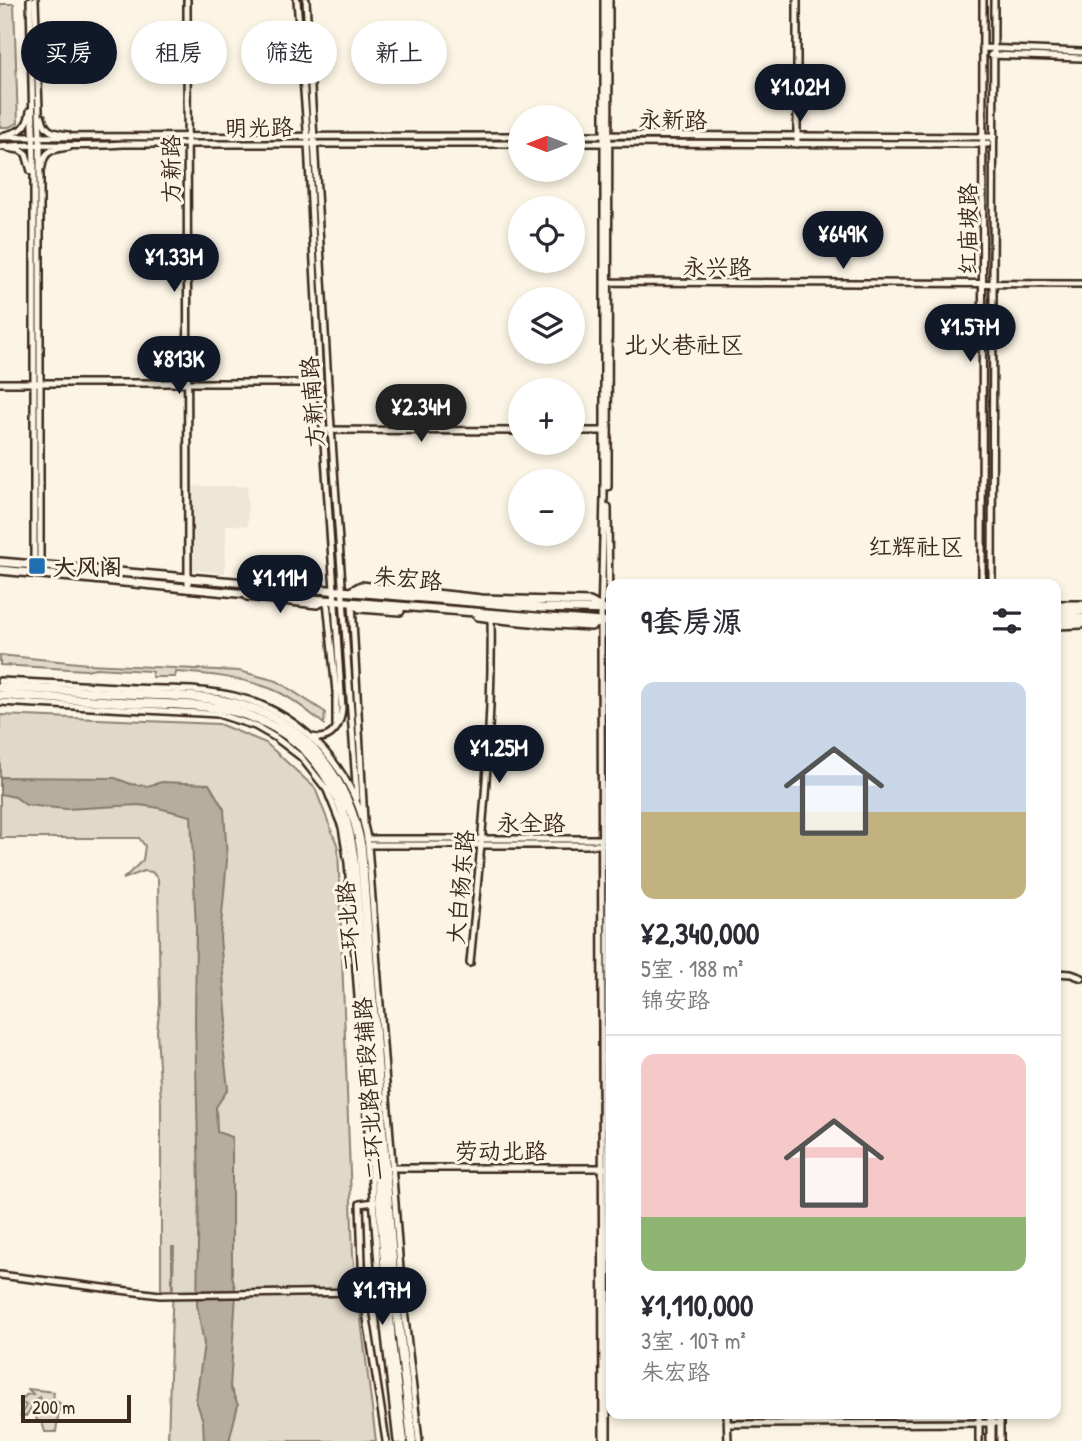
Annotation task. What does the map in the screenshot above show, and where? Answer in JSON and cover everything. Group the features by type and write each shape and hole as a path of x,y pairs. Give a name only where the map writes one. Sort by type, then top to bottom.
{"highway":[{"name":"二环北路","path":"0,687 183,696 241,705 268,715 297,734 317,751 346,794 361,848 393,1274 412,1441"},
{"name":"二环北路","path":"0,695 186,705 244,714 279,731 306,751 339,797 349,827 354,863 391,1341 403,1441"}],"main road":[{"path":"28,0 33,18 39,104 36,187 37,565"},
{"path":"0,137 25,127 29,117 33,18 38,0"},
{"name":"方新路","path":"187,0 188,589"},
{"name":"方新南路","path":"297,0 308,144 333,590 330,601 337,715 336,727 331,734 319,739 310,736"},
{"name":"方新南路","path":"306,0 331,430 348,602 357,801"},
{"path":"606,0 608,579"},
{"path":"797,0 797,141"},
{"name":"红庙坡路","path":"982,579 983,0"},
{"name":"红庙坡路","path":"992,579 994,0"},
{"path":"984,51 1082,58"},
{"path":"994,52 1082,52"},
{"path":"32,90 37,141"},
{"path":"39,104 43,122 48,130 74,136"},
{"path":"585,135 606,135"},
{"name":"永新路","path":"606,135 797,141"},
{"name":"明光路","path":"0,147 74,136 508,136"},
{"name":"明光路","path":"0,137 73,147 508,144"},
{"name":"永新路","path":"606,143 994,141"},
{"path":"585,143 606,143"},
{"path":"0,147 20,150 26,154 36,187"},
{"path":"36,187 46,154 53,149 73,147"},
{"name":"永兴路","path":"605,282 1082,284"},
{"path":"0,383 320,383"},
{"path":"323,430 508,431"},
{"path":"585,431 606,430"},
{"name":"朱宏路","path":"0,562 477,603 493,601 578,610 606,610"},
{"name":"朱宏路","path":"0,570 490,616 606,621"},
{"path":"346,591 361,586 493,601"},
{"name":"大白杨东路","path":"470,963 489,726 490,616 493,601"},
{"path":"348,602 365,809 364,828"},
{"path":"1061,605 1082,604"},
{"path":"1061,612 1082,611"},
{"path":"1061,618 1082,618"},
{"path":"1061,625 1082,624"},
{"name":"二环北路西段辅路","path":"0,681 224,694 267,708 286,718 310,736 343,774 357,801 367,842 406,1341 419,1441"},
{"name":"二环北路西段辅路","path":"0,702 218,714 255,726 290,748 311,768 327,790 342,827 348,863 380,1291 397,1441"},
{"name":"永全路","path":"367,842 606,842"},
{"path":"1061,973 1082,978"},
{"name":"劳动北路","path":"391,1168 606,1168"},
{"path":"374,1202 360,1204 363,1292 386,1441"},
{"path":"0,1275 160,1295 363,1292"},
{"path":"605,1441 606,1304"},
{"path":"728,1419 728,1441"},
{"path":"984,1419 1000,1441"},
{"path":"989,1419 989,1441"},
{"path":"979,1441 994,1419"},
{"path":"728,1424 989,1424"}],"shaded area":[{"path":"0,4 14,4 18,123 9,127 0,127"},
{"path":"192,486 247,486 248,526 226,525 225,573 194,570"},
{"path":"0,655 88,664 239,671 277,681 325,712 324,724 276,691 235,679 176,672 175,677 152,677 152,672 149,671 0,665"},
{"path":"0,715 219,724 266,743 315,788 338,847 353,1255 376,1441 168,1441 174,1247 172,1290 161,1290 161,1102 157,1031 160,1004 158,879 152,872 144,871 123,879 143,860 145,846 139,838 0,838"},
{"path":"0,777 115,778 147,786 162,782 209,784 224,809 227,860 220,937 227,1022 223,1045 228,1089 216,1107 217,1132 232,1137 232,1275 236,1294 230,1387 238,1405 229,1441 204,1441 203,1421 196,1400 204,1344 197,1305 199,1185 195,1024 196,929 191,816 138,805 66,809 26,805 15,797 0,794"},
{"path":"28,1389 54,1392 53,1400 60,1403 56,1432 45,1432 42,1422 37,1421 35,1412 41,1412 45,1408 40,1397 30,1404 30,1411 26,1416 21,1416 26,1405 20,1402 26,1395 33,1394"}],"place":[{"name":"大风阁","path":"37,566"}],"district":[{"name":"北火巷社区","path":"684,344"},
{"name":"红辉社区","path":"916,546"}]}
